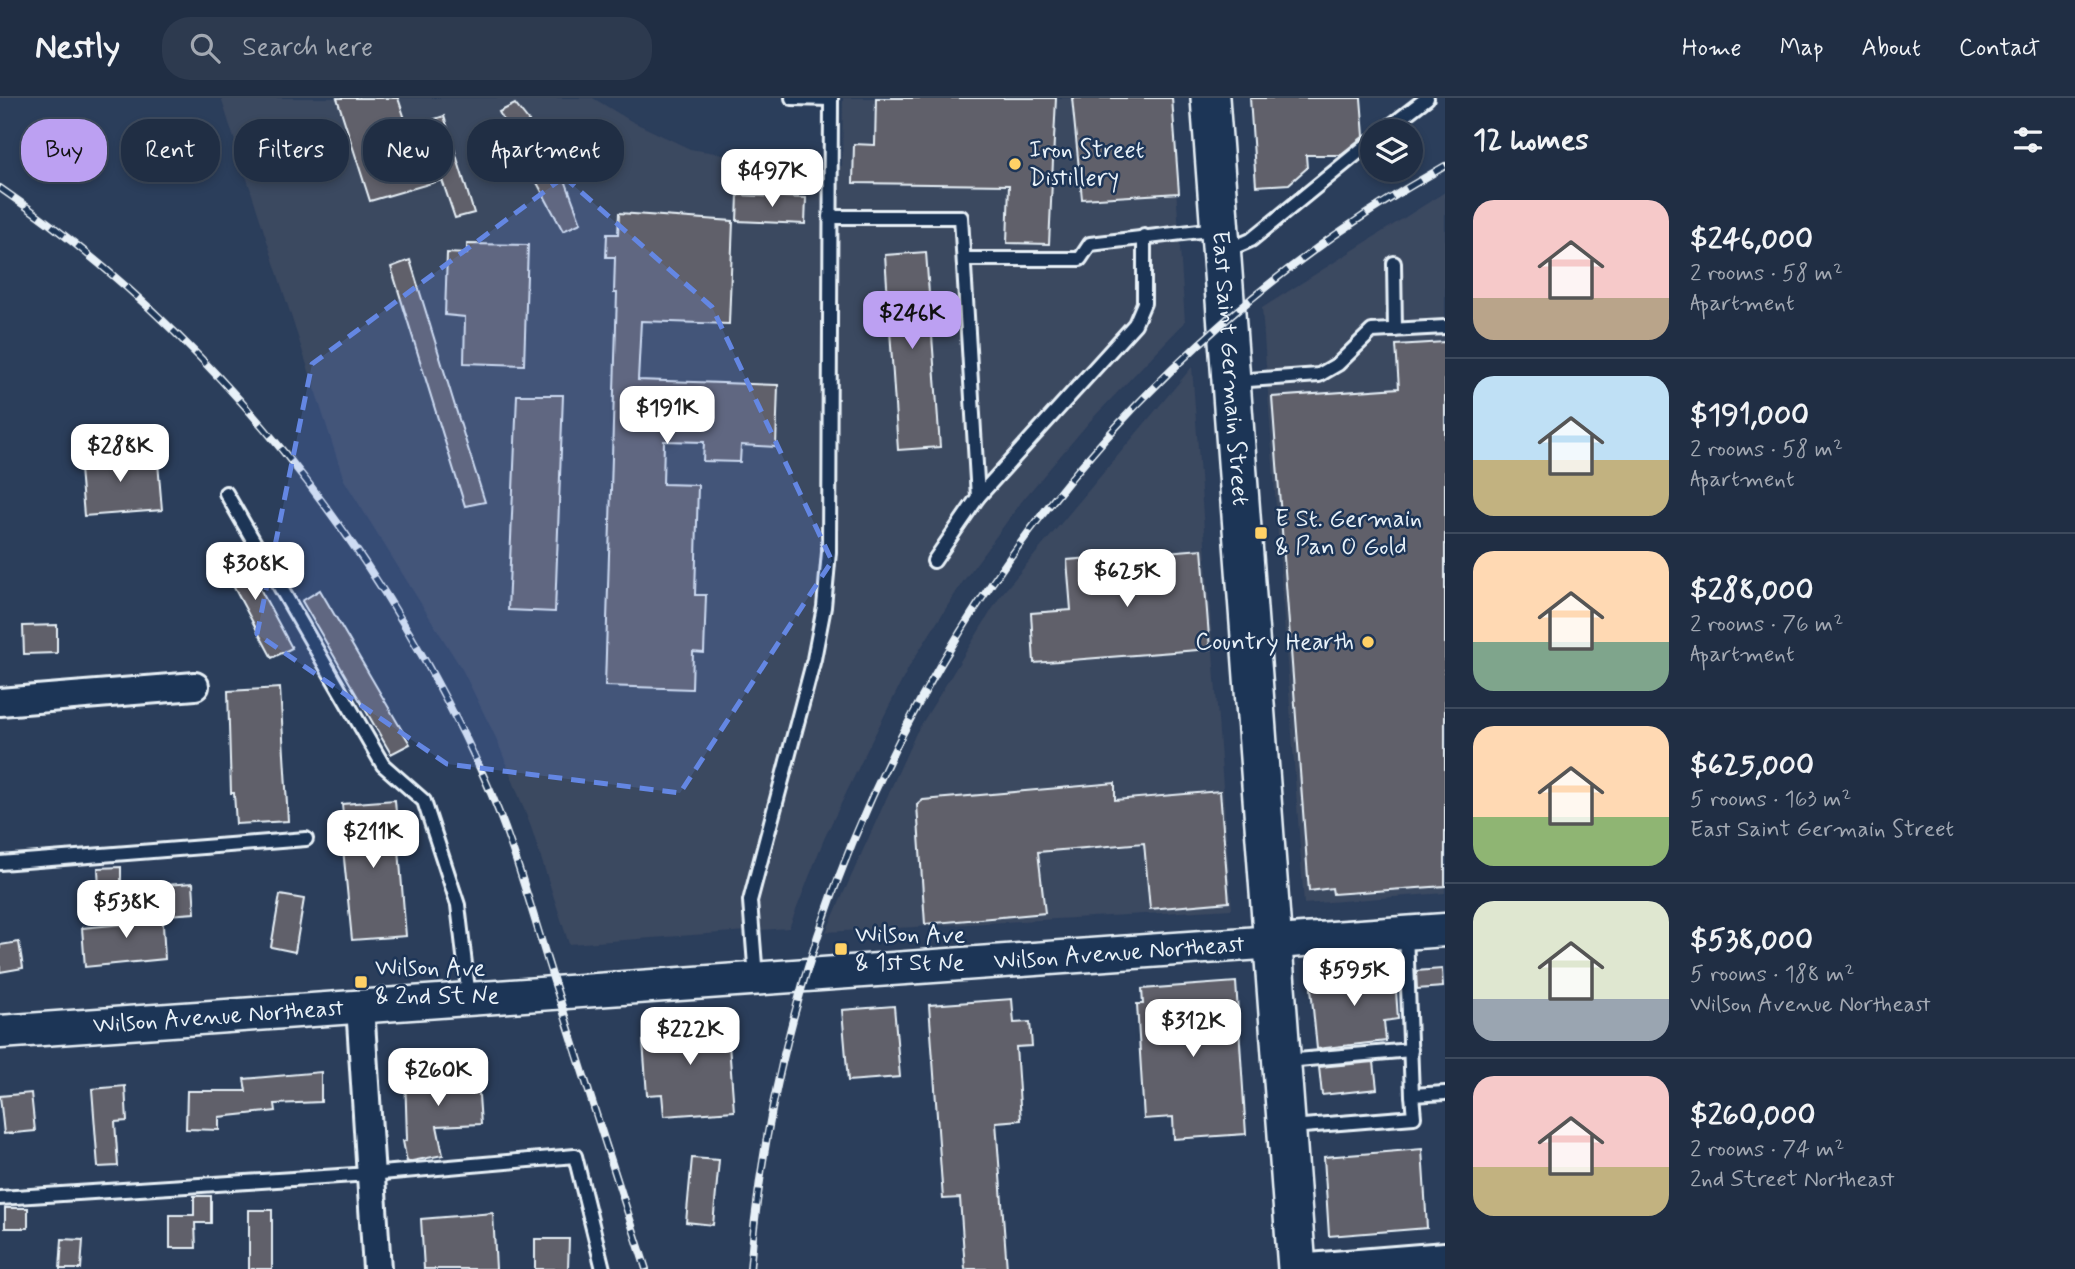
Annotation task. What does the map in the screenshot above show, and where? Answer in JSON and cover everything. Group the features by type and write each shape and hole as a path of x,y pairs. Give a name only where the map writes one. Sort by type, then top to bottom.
{"main road":[{"name":"East Saint Germain Street","path":"1210,98 1297,1268"}],"street":[{"path":"0,702 195,686"},
{"name":"Wilson Avenue Northeast","path":"0,1031 1445,930"},
{"path":"360,1006 377,1269"},
{"path":"1297,1268 1440,1261"}],"lane":[{"path":"756,978 750,901 814,659 830,552 831,99 792,98"},
{"path":"1399,119 1426,98"},
{"path":"964,259 1080,259 1090,244 1144,236 1251,240 1360,151"},
{"path":"830,218 961,217 978,497"},
{"path":"934,561 978,497 1135,324 1144,303 1144,236"},
{"path":"1394,263 1395,330"},
{"path":"1231,381 1318,375 1338,364 1372,331 1445,327"},
{"path":"226,493 383,765 424,801 458,905 469,998"},
{"path":"0,863 306,839"},
{"path":"1287,1128 1413,1117 1406,933"},
{"path":"1282,1062 1411,1050"},
{"path":"1412,1095 1445,1093"},
{"path":"0,1198 370,1174 575,1156 603,1269"}],"highlighted area":[{"path":"564,177 712,307 832,561 680,793 447,764 257,634 312,364"}],"shaded area":[{"path":"221,98 593,98 631,121 690,149 785,164 842,166 843,98 1170,98 1185,322 1090,421 1022,501 962,583 910,665 868,748 824,839 789,928 569,944 531,827 497,740 463,671 344,480 248,182 349,182 349,119 234,119 234,138"},
{"name":"Country Hearth","path":"1445,192 1445,893 1304,904 1262,308"},
{"path":"1192,367 1232,909 826,932 916,733 1001,595"}],"building":[{"path":"337,98 398,98 405,119 363,119 363,179 349,135 349,119 344,119"},
{"name":"Iron Street Distillery","path":"876,98 1056,98 1049,244 1007,243 1009,185 853,183 854,144 875,145"},
{"path":"1072,98 1172,98 1179,193 1082,199"},
{"path":"1250,98 1361,98 1363,119 1360,119 1360,139 1340,155 1306,155 1307,168 1289,184 1256,186"},
{"path":"515,104 527,119 503,119 499,112"},
{"path":"453,145 474,213 455,218 443,182 453,182"},
{"path":"364,182 435,182 370,201"},
{"path":"537,182 566,182 581,223 563,231"},
{"path":"738,195 806,198 805,224 737,221"},
{"path":"619,213 733,221 729,324 641,321 638,380 778,385 776,447 741,445 740,462 703,461 704,442 664,441 663,484 698,485 695,595 706,595 704,653 693,652 692,689 605,686 617,293 614,293 615,257 606,257 607,234 618,234"},
{"path":"467,244 528,245 524,365 464,363 465,317 445,315 447,253 467,254"},
{"path":"926,252 940,447 898,450 885,255"},
{"path":"410,260 485,502 465,506 391,267"},
{"name":"Country Hearth","path":"1445,342 1445,886 1333,894 1332,888 1309,891 1272,397 1399,388 1396,345"},
{"path":"517,395 563,395 555,612 508,610"},
{"path":"157,451 162,510 84,516 79,457"},
{"path":"237,546 292,648 272,658 217,556"},
{"path":"1202,549 1210,649 1034,663 1031,613 1071,610 1067,560"},
{"path":"320,590 410,744 391,754 302,601"},
{"path":"57,625 57,653 24,654 23,626"},
{"path":"280,688 288,821 236,824 234,793 231,793 228,691"},
{"path":"1115,783 1115,800 1220,791 1229,902 1150,909 1144,843 1038,852 1045,913 925,924 917,805 923,800"},
{"path":"395,800 406,936 352,940 342,838 345,838 342,804"},
{"path":"121,867 121,892 99,892 98,868"},
{"path":"193,883 195,913 167,915 165,885"},
{"path":"280,895 304,899 295,952 271,947"},
{"path":"162,908 165,959 85,967 82,928 133,923 132,910"},
{"path":"19,942 23,968 0,972 0,945"},
{"path":"1442,969 1443,987 1417,989 1416,971"},
{"path":"1399,972 1399,991 1396,991 1398,1019 1384,1021 1386,1041 1317,1049 1310,978"},
{"path":"1236,982 1246,1134 1174,1139 1173,1117 1144,1119 1137,1004 1143,1004 1142,989"},
{"path":"1012,999 1014,1023 1030,1022 1032,1046 1016,1047 1021,1120 996,1122 1007,1269 965,1269 960,1198 943,1199 929,1005"},
{"path":"894,1006 900,1077 848,1081 842,1010"},
{"path":"727,1018 734,1111 664,1116 662,1094 647,1095 643,1041 655,1040 654,1024"},
{"path":"1374,1062 1377,1089 1322,1095 1319,1067"},
{"path":"477,1067 481,1124 437,1126 443,1155 407,1162 403,1141 407,1140 405,1073"},
{"path":"321,1072 321,1102 275,1104 276,1111 219,1117 219,1130 186,1129 187,1091 246,1091 244,1079"},
{"path":"125,1086 127,1121 115,1122 118,1166 98,1167 92,1089"},
{"path":"31,1093 35,1131 4,1134 0,1096"},
{"path":"1422,1149 1427,1228 1329,1236 1324,1157"},
{"path":"692,1158 719,1160 713,1225 686,1222"},
{"path":"194,1196 211,1196 211,1223 195,1223 196,1248 170,1248 170,1215 194,1215"},
{"path":"5,1208 28,1208 28,1228 5,1228"},
{"path":"249,1210 272,1210 272,1269 249,1269"},
{"path":"493,1213 496,1269 424,1269 421,1219"},
{"path":"62,1239 83,1240 81,1269 60,1269"},
{"path":"535,1239 569,1239 568,1269 535,1269"}],"railway":[{"path":"750,1269 774,1100 818,936 880,779 961,631 1059,494 1172,369 1302,259 1445,166"},
{"path":"0,188 78,246 150,309 219,377 282,449 340,526 393,606 441,690 484,777 505,829 646,1269"}],"place":[{"name":"Iron Street Distillery","path":"1015,164"},
{"name":"E St. Germain & Pan O Gold","path":"1261,533"},
{"name":"Country Hearth","path":"1368,642"},
{"name":"Wilson Ave & 1st St Ne","path":"841,949"},
{"name":"Wilson Ave & 2nd St Ne","path":"361,982"}]}
